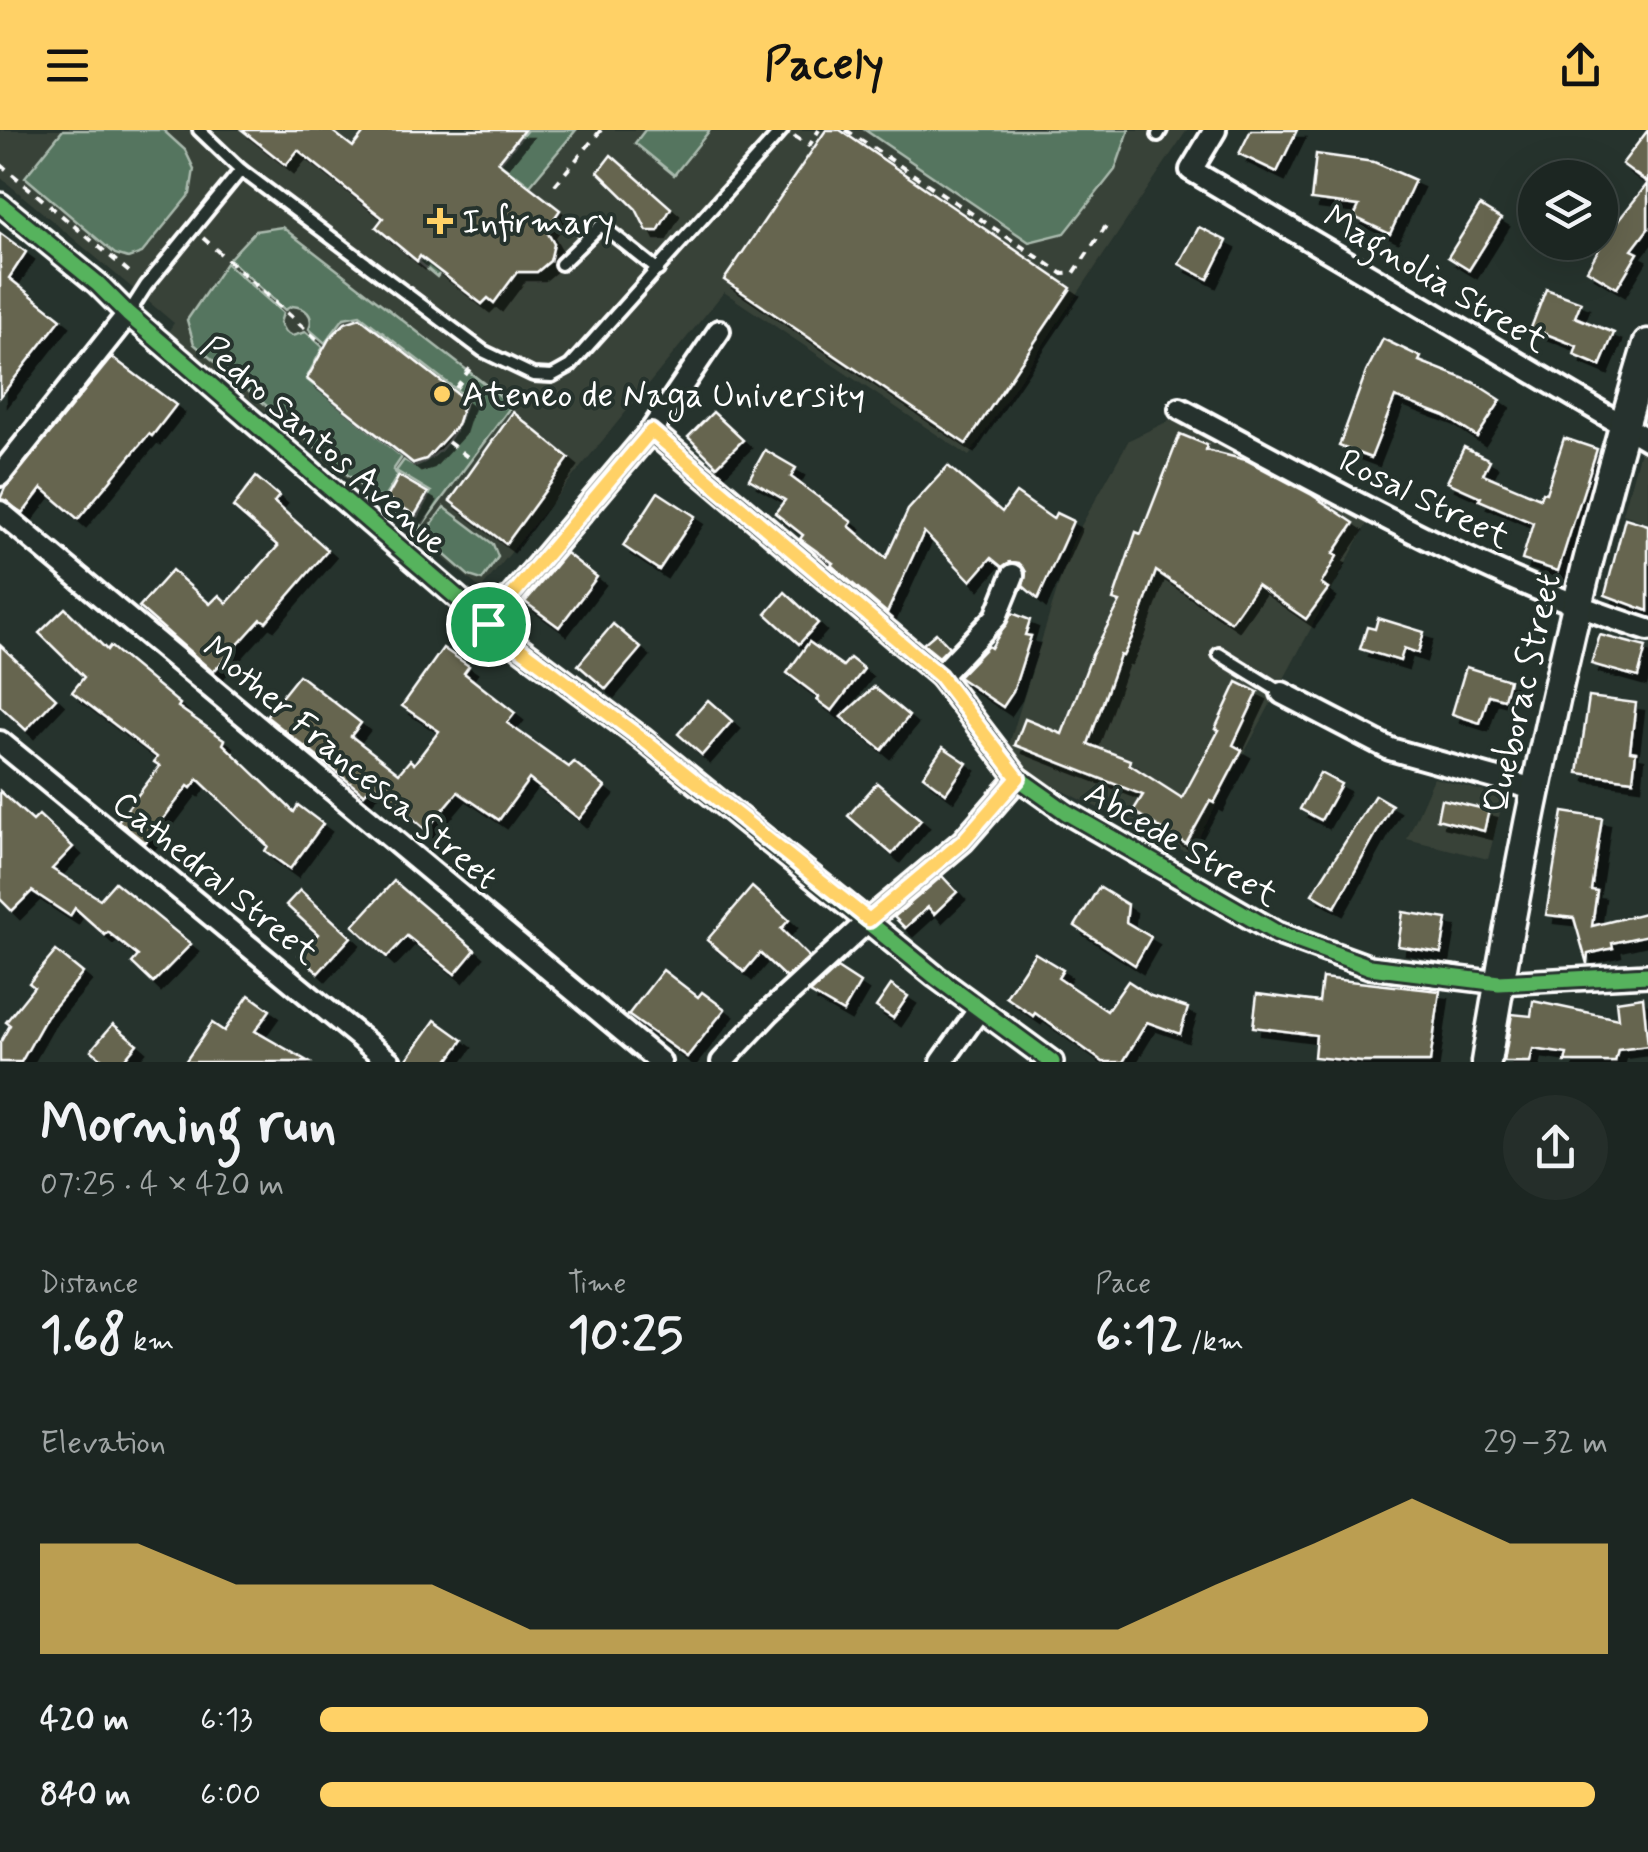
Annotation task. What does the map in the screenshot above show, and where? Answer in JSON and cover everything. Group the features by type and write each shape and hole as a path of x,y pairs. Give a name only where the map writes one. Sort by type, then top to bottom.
{"street":[{"name":"Magnolia Street","path":"1215,130 1191,170 1636,434"},
{"name":"Pedro Santos Avenue","path":"0,204 98,284 488,624 641,738 980,1010 1052,1062"},
{"path":"0,475 128,314"},
{"path":"488,624 651,431 719,331"},
{"name":"Queborac Street","path":"1486,1062 1534,789 1578,608 1636,434 1648,344"},
{"name":"Rosal Street","path":"1180,409 1383,517 1578,608 1648,630"},
{"name":"Abcede Street","path":"651,431 940,676 1018,778 1097,830 1277,933 1370,967 1499,982 1648,975"},
{"name":"Mother Francesca Street","path":"0,512 660,1062"},
{"path":"940,676 996,617 1013,576"},
{"path":"1282,693 1390,749 1534,789"},
{"name":"Cathedral Street","path":"0,742 390,1062"},
{"path":"722,1062 869,920 963,841 1018,778"},
{"path":"942,1062 980,1010"}],"lane":[{"path":"198,130 241,170 483,351 533,375 552,376 570,366 784,130"},
{"path":"128,314 146,286 241,170"},
{"path":"561,264 600,225 658,270"},
{"path":"1219,654 1282,693"}],"path":[{"path":"555,185 601,130"},
{"path":"784,130 808,146 819,130"},
{"path":"846,130 1063,274 1074,273 1108,224"},
{"path":"0,164 146,286"},
{"path":"192,228 322,344"},
{"path":"456,388 483,351"},
{"path":"448,442 469,458"}],"shaded area":[{"name":"Ateneo de Naga University","path":"0,130 1187,130 969,456 724,292 481,589 168,332 174,323 0,177"},
{"path":"1175,418 1369,520 1190,854 1004,761 1072,542 1129,440"},
{"path":"1648,421 1648,523 1623,514"},
{"path":"1434,778 1504,797 1488,859 1407,839"}],"green space":[{"path":"63,130 163,130 185,150 194,169 190,194 142,253 128,258 115,254 25,177"},
{"path":"527,130 576,130 530,185 517,175 437,277 419,262"},
{"path":"645,130 710,130 674,175 635,143"},
{"path":"865,130 1129,130 1115,170 1065,233 1029,242"},
{"path":"282,227 512,405 418,531 377,500 381,496 376,499 194,344 187,320 226,263 283,313 280,323 285,332 292,336 306,332 323,347 306,379 402,457 393,470 398,475 384,498 417,517 431,492 396,471 404,460 415,466 443,448 460,420 467,398 360,315 344,318 325,343 309,329 311,320 305,310 292,306 285,310 229,259 255,231"},
{"path":"444,507 493,544 498,557 482,580 469,576 423,536"}],"building":[{"path":"242,130 331,130 353,147 366,130 524,130 498,162 560,210 546,230 554,244 550,261 537,272 517,272 494,303 488,298 482,304 420,256 417,261 376,227 383,218 298,150 286,165"},
{"path":"826,130 840,130 1071,288 966,444 724,280"},
{"path":"1251,130 1297,130 1277,172 1239,154"},
{"path":"1648,130 1648,183 1622,164"},
{"path":"1316,154 1374,162 1415,180 1390,234 1354,217 1359,206 1311,200"},
{"path":"611,155 671,208 658,231 647,231 636,209 598,172"},
{"path":"1648,183 1648,229 1632,250 1638,253 1617,288 1587,270 1593,260 1618,260 1618,221"},
{"path":"1480,206 1501,219 1469,270 1448,257"},
{"path":"1199,227 1227,241 1208,279 1179,264"},
{"path":"0,233 26,252 9,278 61,319 0,397"},
{"path":"1546,289 1581,302 1575,317 1614,333 1600,366 1574,355 1577,346 1531,328"},
{"path":"360,318 465,400 457,425 426,459 413,463 307,379 329,339 345,323"},
{"path":"1383,339 1421,357 1419,361 1473,382 1501,400 1477,437 1445,416 1395,397 1371,458 1339,446 1366,372"},
{"path":"112,357 176,405 152,436 149,434 78,519 42,488 23,513 0,499 5,488"},
{"path":"513,412 569,458 506,544 450,501"},
{"path":"713,412 743,440 717,466 688,437"},
{"path":"1180,434 1207,445 1206,450 1246,460 1312,495 1354,523 1333,554 1337,556 1321,584 1328,589 1306,619 1257,585 1231,622 1156,571 1088,744 1130,760 1129,764 1182,798 1219,730 1215,729 1237,682 1258,692 1233,745 1242,750 1214,803 1210,801 1186,844 1133,811 1143,795 1015,745 1025,719 1062,734 1092,655 1120,602 1113,600 1136,532 1141,534"},
{"path":"1564,438 1597,449 1558,571 1522,560 1533,523 1447,482 1464,447 1490,460 1483,474 1540,498 1542,492 1546,493"},
{"path":"765,450 796,468 791,477 852,522 849,526 886,558 908,510 948,466 1002,512 1016,493 1053,519 1056,513 1073,521 1038,599 1023,586 1026,572 1019,563 1010,562 1002,567 991,558 971,581 924,532 887,613 775,513 785,500 749,479"},
{"path":"399,476 428,493 415,515 387,498"},
{"path":"256,477 279,496 274,502 328,550 266,622 261,619 213,672 139,607 172,570 210,604 219,595 227,603 278,546 233,507"},
{"path":"658,492 695,516 659,570 623,546"},
{"path":"1625,518 1648,525 1648,611 1605,595"},
{"path":"566,553 597,577 559,627 525,602"},
{"path":"785,592 818,623 799,644 766,614"},
{"path":"65,608 107,650 110,646 180,704 178,707 225,740 223,744 294,812 298,805 323,824 290,869 265,851 268,846 198,779 191,788 188,786 145,843 118,821 160,766 154,762 157,757 72,692 84,677 39,633"},
{"path":"1012,613 1030,620 1025,635 1031,636 1013,692 1003,707 958,677 988,646 991,648"},
{"path":"1378,618 1424,632 1418,653 1404,648 1400,661 1360,649 1367,627 1375,629"},
{"path":"613,624 641,648 606,689 578,665"},
{"path":"936,633 949,647 939,657 923,644"},
{"path":"1600,635 1646,647 1638,677 1591,664"},
{"path":"809,642 843,666 850,658 864,669 832,711 787,673"},
{"path":"0,645 56,698 26,730 0,706"},
{"path":"443,648 469,666 464,673 515,713 507,723 569,767 574,762 605,787 579,819 529,779 499,820 458,792 426,830 373,784 364,794 266,716 299,675 361,723 351,736 399,773 410,760 414,764 439,731 402,706"},
{"path":"1466,667 1509,680 1504,699 1489,695 1480,723 1452,714"},
{"path":"874,687 909,716 882,750 841,717"},
{"path":"1589,697 1636,703 1630,751 1636,752 1633,780 1578,773"},
{"path":"708,700 732,721 702,755 678,734"},
{"path":"943,747 967,763 946,793 923,776"},
{"path":"1320,773 1341,784 1321,820 1300,809"},
{"path":"877,783 921,820 892,854 848,816"},
{"path":"0,791 33,821 39,815 73,847 52,869 100,899 115,882 191,944 153,983 132,963 138,956 108,932 105,935 75,908 70,916 32,891 12,911 0,899"},
{"path":"1375,795 1392,805 1335,907 1312,894"},
{"path":"1441,799 1489,810 1484,831 1437,819"},
{"path":"1563,812 1602,818 1591,890 1597,891 1592,926 1648,912 1648,935 1612,943 1613,948 1588,954 1587,964 1574,918 1546,915"},
{"path":"942,876 957,892 934,914 928,907 905,928 894,917"},
{"path":"394,881 475,950 455,974 407,936 387,957 353,926"},
{"path":"752,887 789,920 781,929 809,957 786,978 760,953 744,972 707,940"},
{"path":"1099,887 1128,905 1126,922 1151,937 1135,965 1075,926"},
{"path":"300,890 351,937 318,973 299,955 318,934 286,905"},
{"path":"1403,912 1447,919 1441,953 1398,946"},
{"path":"56,951 83,973 47,1016 21,1062 0,1062 0,1043 10,1025 6,1022 34,987 29,983"},
{"path":"1035,953 1063,970 1058,978 1107,1011 1128,981 1151,996 1188,1008 1180,1034 1147,1022 1123,1062 1103,1062 1006,997"},
{"path":"837,968 860,983 843,1012 810,993"},
{"path":"663,970 698,997 702,992 725,1009 687,1057 628,1015"},
{"path":"1322,978 1440,991 1430,1062 1314,1057 1316,1035 1253,1027 1257,994 1319,1002"},
{"path":"891,985 908,996 893,1018 876,1007"},
{"path":"249,995 270,1010 255,1031 309,1062 185,1062 212,1023 224,1031"},
{"path":"1643,997 1648,1046 1618,1050 1615,1062 1565,1062 1567,1054 1533,1049 1530,1062 1504,1062 1512,1014 1531,1016 1533,1001 1618,1019 1616,1001"},
{"path":"435,1020 463,1040 447,1062 405,1062"},
{"path":"113,1024 137,1044 122,1062 106,1062 91,1050"}],"cycle path":[{"path":"0,204 98,284 488,624 641,738 936,977 1052,1062"},
{"path":"651,431 940,676 1018,778 1066,812 1277,933 1370,967 1499,983 1648,975"}],"place":[{"name":"Infirmary","path":"440,221"},
{"name":"Ateneo de Naga University","path":"442,394"}],"route":[{"path":"651,431 940,676 1018,778 963,841 869,920 641,738 488,624 651,431"}]}
